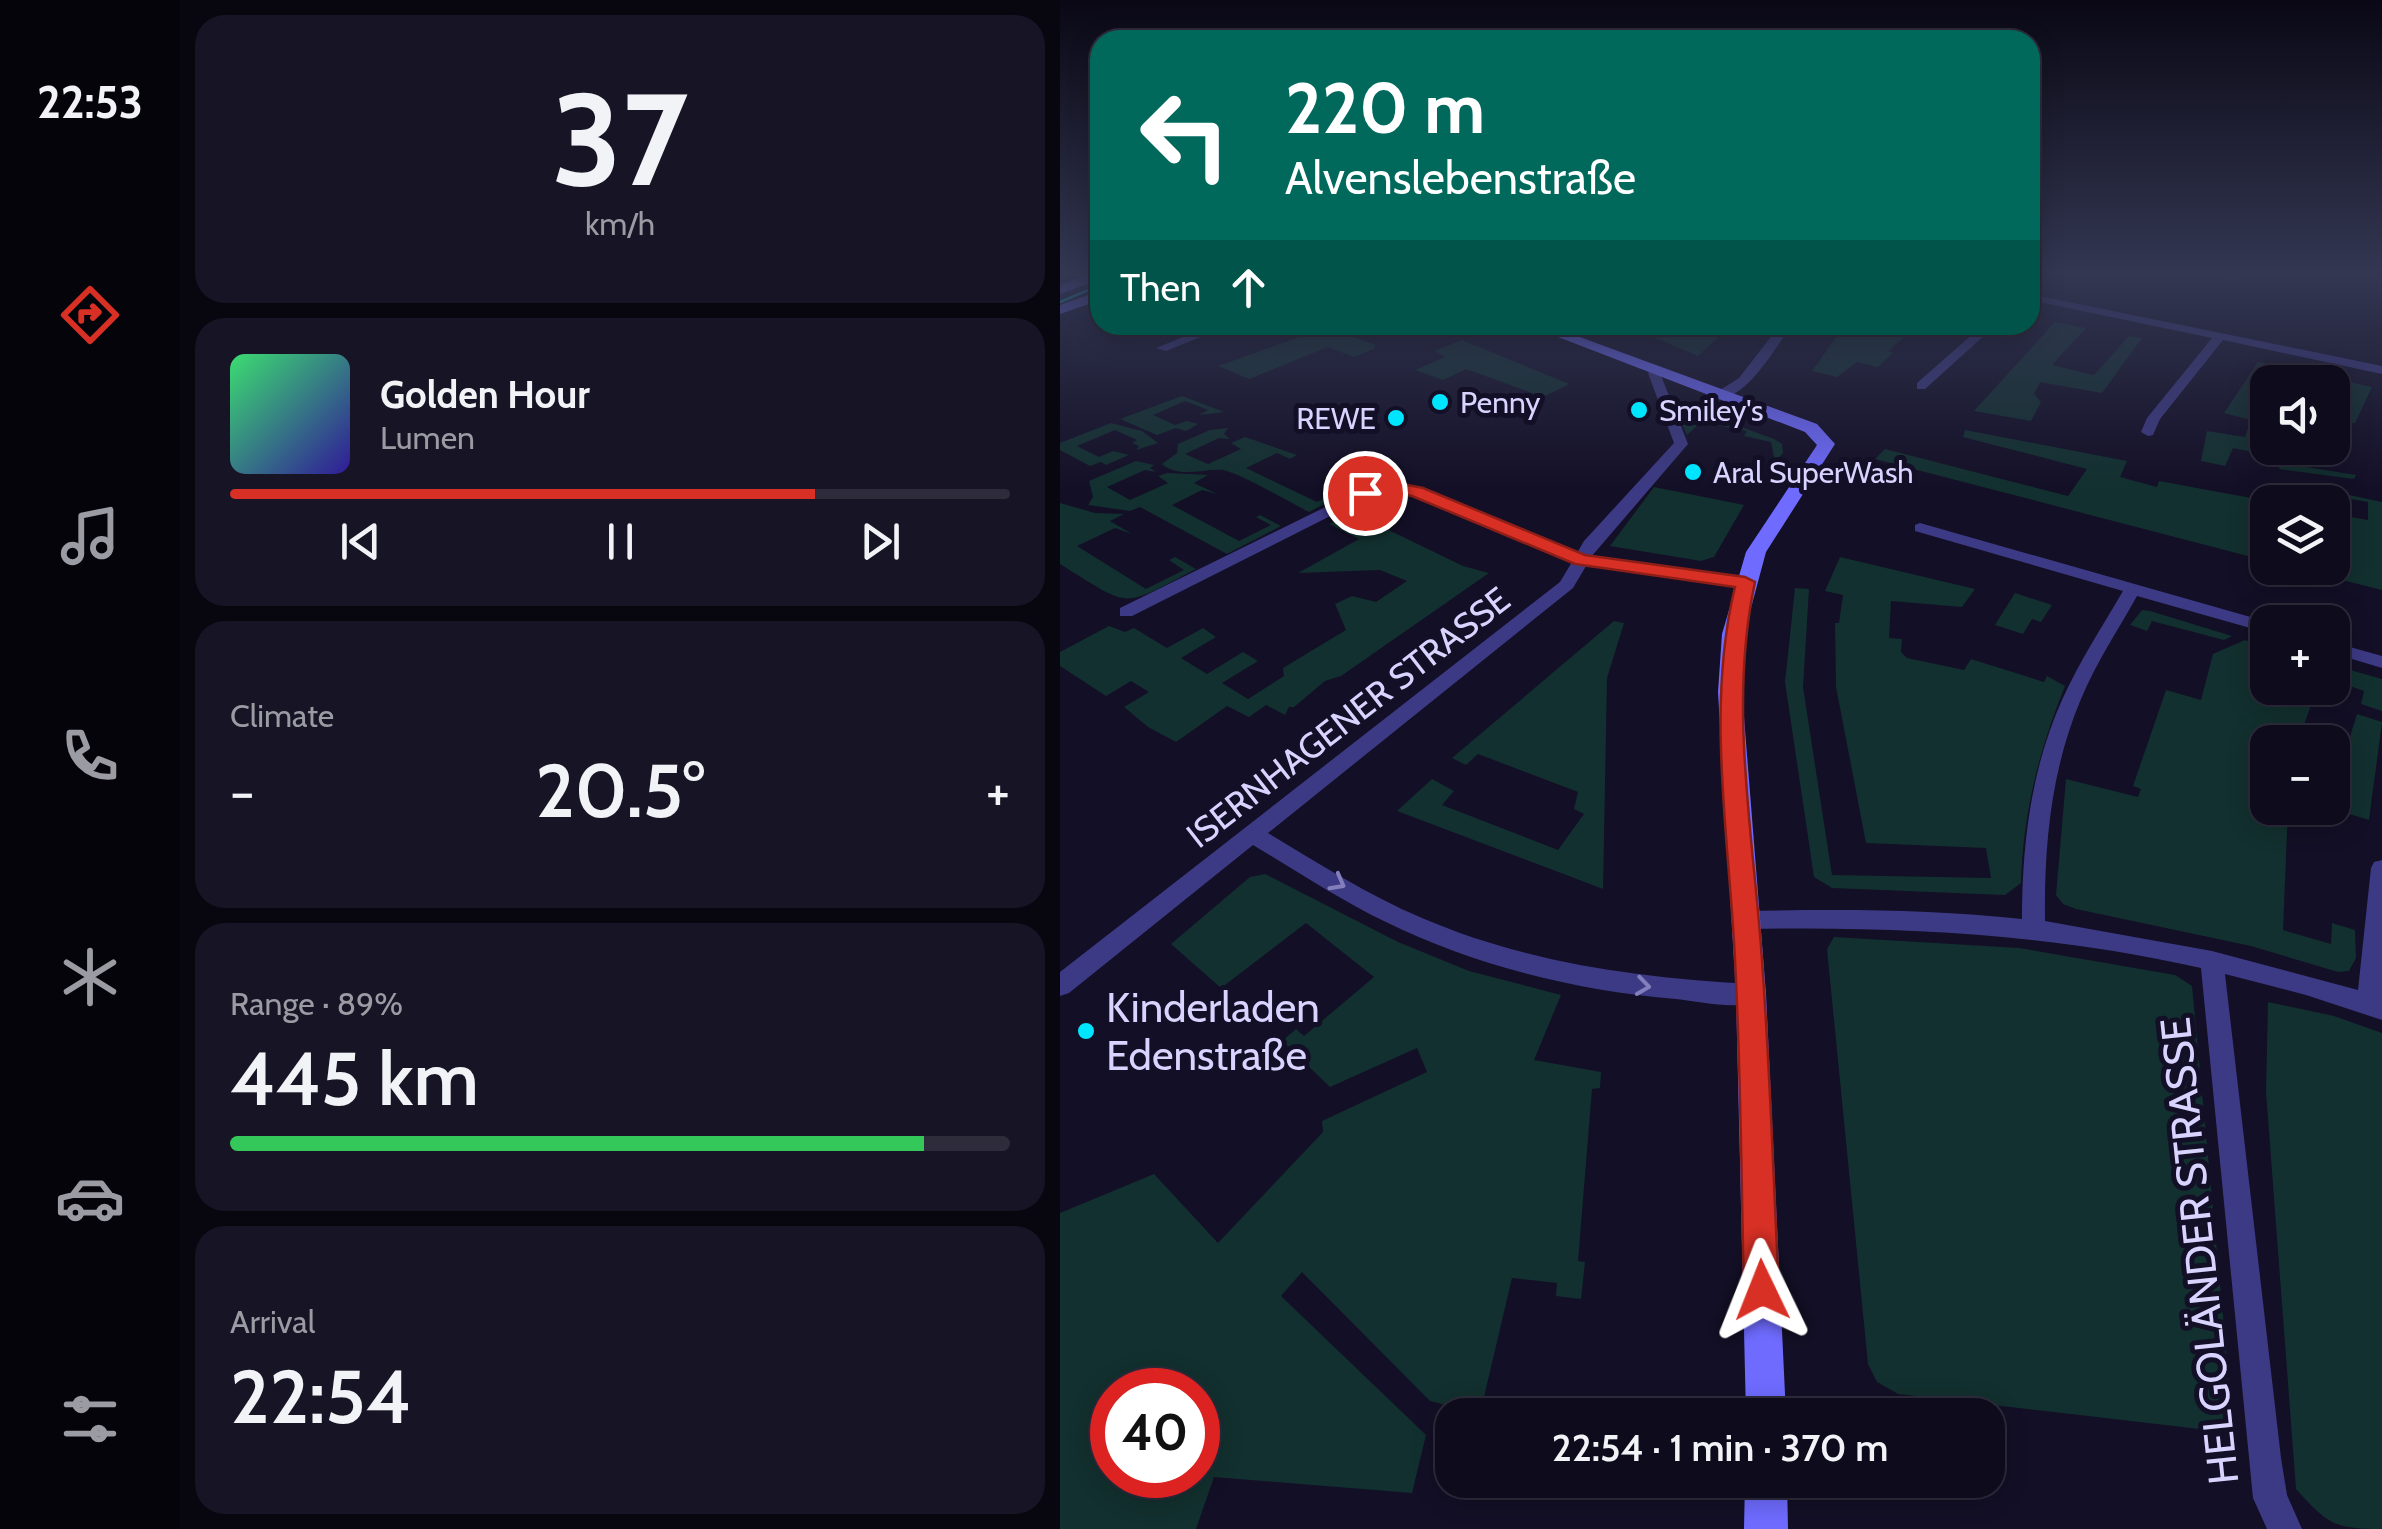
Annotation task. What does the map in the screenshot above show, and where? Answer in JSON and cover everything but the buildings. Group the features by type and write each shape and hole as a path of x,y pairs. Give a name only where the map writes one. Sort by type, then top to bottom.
{"street":[{"path":"1162,348 1166,346"},
{"path":"1587,346 1811,428 1826,444 1756,552 1734,634 1730,692 1751,994 1765,1398"},
{"path":"1719,397 1743,381 1770,346"},
{"path":"1921,386 1966,346"},
{"path":"2148,432 2154,418 2212,346"},
{"path":"2269,346 2382,370"},
{"name":"ISERNHAGENER STRASSE","path":"1060,986 1567,585 1590,544 1681,444 1654,373"},
{"path":"1126,612 1365,493 1392,487 1417,492 1581,560 1745,582"},
{"path":"1920,528 2250,623"},
{"path":"2034,927 2035,841 2042,785 2074,694 2132,590"},
{"path":"2350,652 2382,662"},
{"path":"1253,835 1412,924 1493,954 1580,978 1682,991 1751,994"},
{"path":"1747,920 1894,918 2034,927 2127,941 2375,1007 2382,868"},
{"name":"HELGOLÄNDER STRASSE","path":"2212,961 2264,1458 2270,1498 2285,1529"},
{"path":"1766,1498 1766,1529"}],"green space":[{"path":"1273,346 1375,346 1354,357 1328,347 1249,379 1218,366"},
{"path":"1446,346 1477,346 1569,384 1543,397 1466,369 1443,380 1415,370 1445,357 1435,351"},
{"path":"1675,346 1708,346 1698,356"},
{"path":"1830,346 1893,346 1888,351 1893,353 1878,367 1857,362 1837,377 1812,371"},
{"path":"2033,346 2069,346 2052,365 2094,375 2120,346 2136,346 2102,393 2040,382 2034,394 2041,402 2031,421 1974,411"},
{"path":"2250,374 2250,420 2224,413"},
{"path":"2350,382 2372,387 2355,423 2350,423"},
{"path":"1182,396 1224,412 1199,415 1208,410 1185,401 1153,415 1175,425 1187,421 1198,424 1186,431 1176,428 1157,435 1120,419"},
{"path":"1671,401 1774,439 1782,444 1783,453 1775,462 1771,442 1744,436 1747,431 1701,422 1687,435"},
{"path":"1111,423 1142,431 1158,443 1136,450 1139,446 1132,443 1137,440 1115,430 1077,446 1099,457 1113,451 1129,455 1106,465 1101,462 1090,466 1060,450 1060,443"},
{"path":"2250,423 2250,451 2233,448 2225,466 2201,461 2207,431 2245,437"},
{"path":"1228,428 1224,434 1230,439 1219,438 1185,454 1208,464 1241,449 1231,443 1245,437 1297,455 1290,459 1277,453 1246,468 1317,502 1348,486 1334,478 1339,476 1360,485 1309,512 1223,470 1184,472 1162,464 1177,453 1178,444 1210,430"},
{"path":"1965,430 2127,461 2120,477 2157,487 2159,481 2250,498 2250,557 1875,459 1885,449 2068,496 2087,469 1963,437"},
{"path":"1136,461 1154,465 1150,468 1156,472 1145,470 1107,487 1130,500 1168,483 1158,476 1167,473 1208,475 1194,483 1217,494 1202,490 1172,505 1239,541 1271,525 1256,517 1260,515 1281,526 1227,554 1140,507 1130,511 1088,505 1093,497 1089,481"},
{"path":"2280,465 2294,465 2356,475 2354,479 2279,469"},
{"path":"1654,487 1744,505 1714,557 1701,561 1610,546"},
{"path":"2350,495 2382,502 2382,590 2350,582 2350,517 2368,520 2368,502 2350,499"},
{"path":"1382,500 1401,501 1368,520 1463,566 1489,573 1341,676 1325,681 1289,707 1285,715 1266,705 1249,717 1227,706 1176,742 1148,727 1124,707 1149,692 1131,681 1106,696 1060,666 1060,652 1109,626 1125,632 1134,628 1167,648 1203,628 1216,637 1181,658 1207,674 1243,652 1258,661 1222,683 1248,699 1284,676 1283,668 1346,630 1335,604 1352,596 1376,602 1407,581 1380,570 1298,573 1359,539 1329,524"},
{"path":"1060,503 1095,513 1124,514 1110,521 1132,534 1115,528 1077,546 1146,589 1184,570 1169,560 1175,557 1196,569 1138,597 1115,596 1060,564"},
{"path":"1840,557 1975,589 1962,607 1891,601 1889,638 1902,639 1901,652 1907,658 1964,670 1971,659 2044,682 2047,676 2065,686 2034,782 2021,883 2005,895 1832,888 1814,877 1785,682 1795,588 1809,589 1803,687 1832,875 1991,878 1986,848 1866,843 1836,687 1835,623 1839,623 1843,595 1825,591"},
{"path":"2015,593 2052,605 2041,622 2032,619 2023,634 1995,625"},
{"path":"2142,610 2232,636 2224,640 2152,621 2147,631 2130,625"},
{"path":"1614,621 1624,623 1607,678 1603,889 1397,811 1432,779 1454,791 1442,805 1558,850 1584,814 1574,809 1578,792 1478,754 1466,765 1452,758"},
{"path":"2245,640 2250,642 2250,705 2311,705 2304,725 2250,725 2250,825 2287,825 2283,930 2331,944 2332,923 2355,930 2356,958 2349,971 2338,972 2251,946 2076,909 2063,904 2056,895 2066,779 2138,797 2141,789 2133,786 2166,690 2201,700 2213,654"},
{"path":"2350,670 2382,679 2382,711 2361,704 2364,691 2350,686"},
{"path":"2357,714 2382,722 2369,820 2350,814 2350,737"},
{"path":"1265,874 1398,942 1469,971 1561,995 1534,1060 1601,1072 1600,1088 1592,1089 1578,1261 1585,1262 1581,1299 1556,1296 1557,1283 1512,1278 1484,1398 1430,1401 1302,1272 1281,1296 1426,1435 1412,1493 1220,1477 1220,1368 1090,1368 1090,1498 1207,1498 1196,1529 1060,1529 1060,1213 1154,1174 1218,1243 1323,1132 1322,1121 1427,1072 1417,1048 1330,1087 1282,1041 1296,1029 1304,1036 1374,977 1306,923 1221,988 1171,944 1250,877"},
{"path":"1834,937 2019,948 2175,975 2192,986 2234,1433 2005,1406 2005,1398 1898,1394 1877,1382 1868,1364 1827,949"},
{"path":"2268,1002 2334,1016 2382,1033 2382,1529 2352,1528 2333,1522 2296,1489 2266,1092"}],"place":[{"name":"Penny","path":"1440,402"},
{"name":"Smiley's","path":"1639,410"},
{"name":"REWE","path":"1396,418"},
{"name":"Aral SuperWash","path":"1693,472"},
{"name":"Kinderladen Edenstraße","path":"1086,1031"}],"route":[{"path":"1365,493 1392,487 1417,492 1581,560 1745,582 1734,634 1730,692 1751,994 1762,1290"}]}
